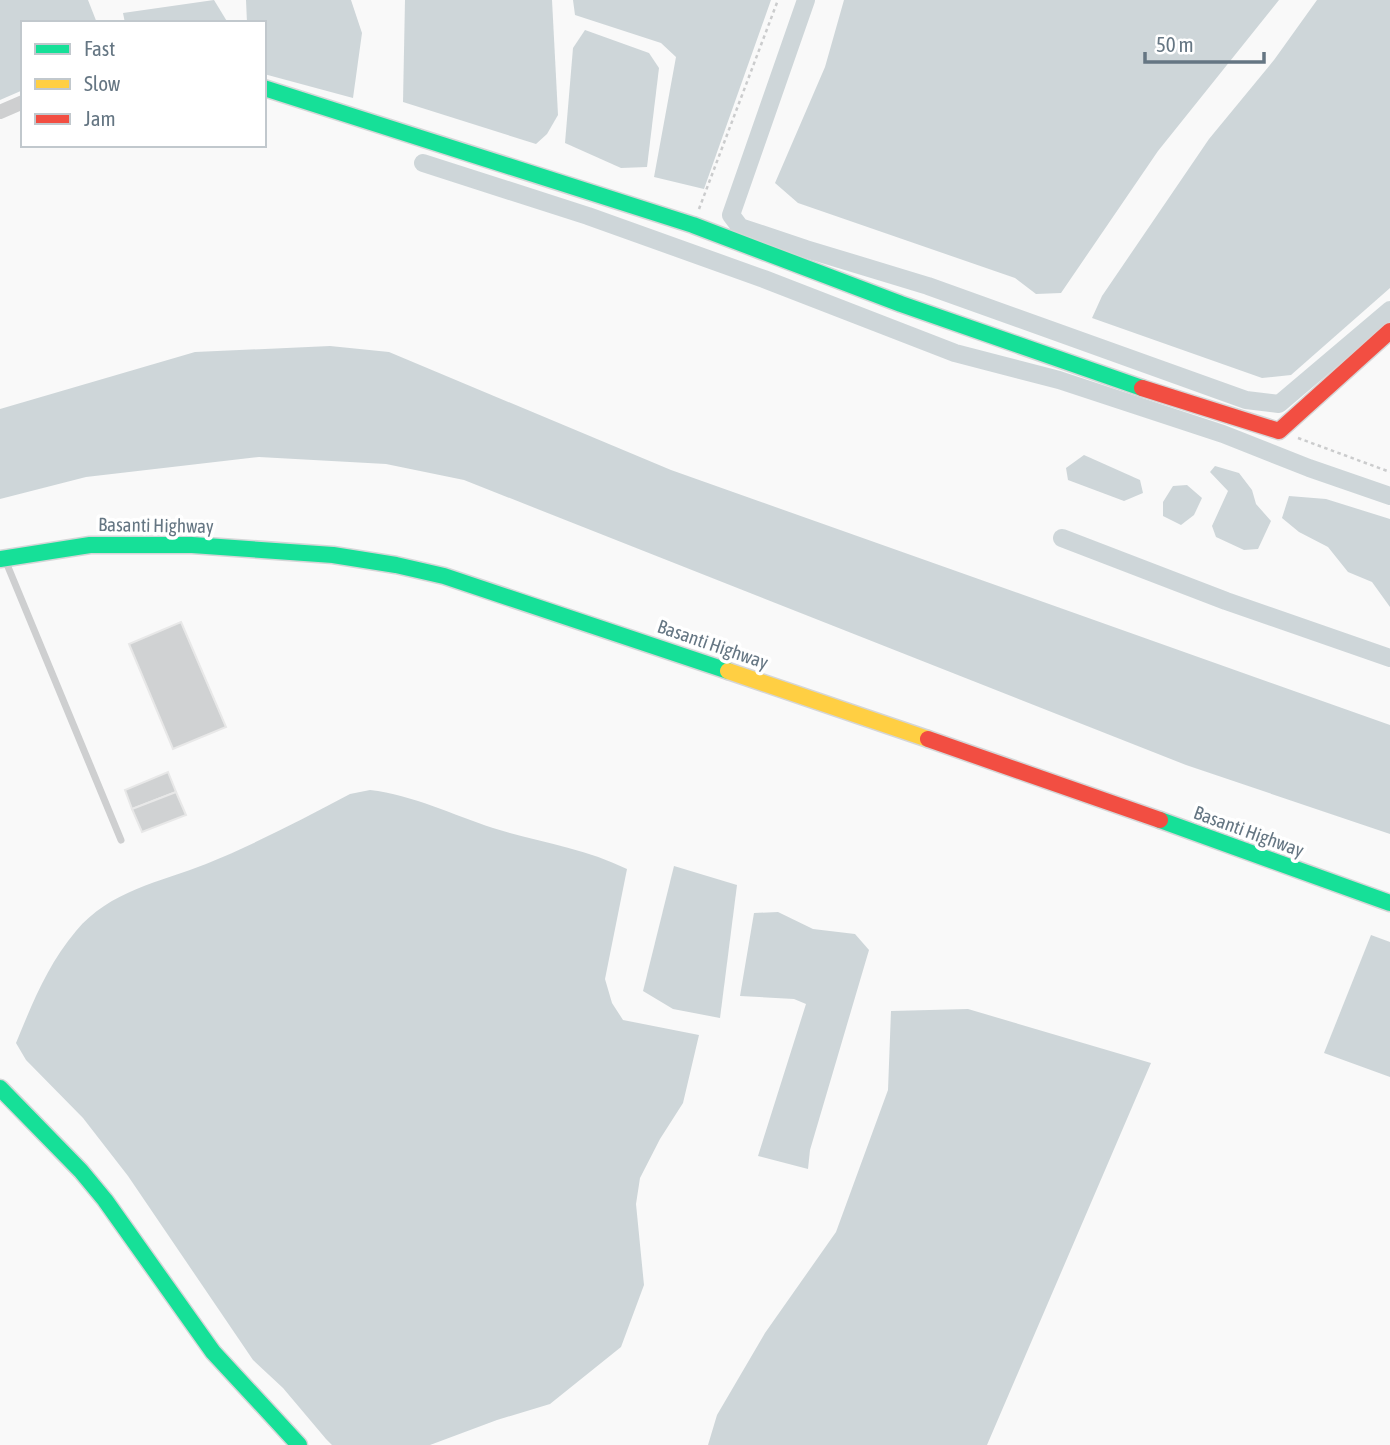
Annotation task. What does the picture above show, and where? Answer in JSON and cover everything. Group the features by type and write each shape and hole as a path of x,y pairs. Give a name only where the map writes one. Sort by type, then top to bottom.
{"street":[{"path":"266,90 693,225 901,304 1131,384 1279,431 1390,331"},
{"path":"0,111 21,104"},
{"name":"Basanti Highway","path":"2,558 90,545 192,545 333,555 444,576 1054,783 1390,904"},
{"path":"0,1087 81,1171 105,1200 219,1359 299,1445"}],"lane":[{"path":"2,558 121,840"}],"path":[{"path":"693,225 778,0"},
{"path":"1279,431 1390,472"}],"shaded area":[{"path":"0,0 88,0 96,21 21,21 21,91 0,100"},
{"path":"214,0 227,21 125,21 123,13"},
{"path":"246,0 351,0 362,33 353,98 266,75 266,21 247,21"},
{"path":"405,0 552,0 558,115 547,134 536,144 403,102"},
{"path":"573,0 771,0 704,189 654,177 676,57 661,43 575,15"},
{"path":"844,0 1279,0 1158,151 1061,293 1036,294 1015,278 798,203 775,183 825,67"},
{"path":"1317,0 1390,0 1390,288 1291,375 1262,378 1092,318 1102,296 1209,139 1274,60"},
{"path":"585,30 649,53 659,68 647,167 621,168 565,143 573,48"},
{"path":"330,346 389,352 671,470 1390,725 1390,834 1186,765 464,480 386,464 259,457 86,477 0,499 0,409 195,352"},
{"path":"1084,455 1140,480 1143,493 1124,501 1068,480 1066,468"},
{"path":"1215,466 1239,473 1252,490 1256,504 1271,521 1258,549 1244,550 1216,537 1212,526 1228,491 1210,472"},
{"path":"1187,485 1202,498 1194,515 1181,525 1163,516 1163,502 1173,486"},
{"path":"1289,496 1326,499 1390,519 1390,607 1372,582 1348,572 1328,547 1299,532 1282,518"},
{"path":"370,790 417,801 493,828 595,856 627,869 605,979 612,1003 623,1020 699,1035 683,1103 640,1178 636,1204 644,1285 621,1347 550,1404 430,1445 332,1445 283,1388 253,1360 128,1176 83,1118 26,1060 16,1043 57,957 76,931 104,906 136,889 243,848 350,794"},
{"path":"674,866 737,885 720,1018 673,1009 643,991"},
{"path":"778,912 813,929 855,934 869,950 810,1150 808,1169 758,1156 806,1004 794,999 740,996 754,913"},
{"path":"1371,935 1390,942 1390,1077 1324,1053"},
{"path":"968,1009 1151,1063 987,1445 708,1445 717,1415 765,1333 836,1232 888,1090 891,1011"}],"building":[{"path":"181,622 226,727 173,749 129,644"},
{"path":"168,772 176,792 132,809 125,790"},
{"path":"176,792 186,815 142,832 132,809"}],"waterway":[{"path":"806,0 731,215 740,227 928,286 1246,400 1279,404 1390,310"},
{"path":"423,163 588,216 764,279 955,353 1059,380 1223,434 1390,496"},
{"path":"1062,538 1226,601 1390,658"}],"traffic: fast":[{"path":"266,89 693,225 901,304 1142,388"},
{"path":"0,559 90,545 192,545 333,555 444,576 728,671"},
{"path":"1160,820 1390,903"},
{"path":"0,1088 81,1171 105,1200 213,1352 299,1445"}],"traffic: slow":[{"path":"728,671 928,739"}],"traffic: jam":[{"path":"1142,388 1279,431 1390,331"},
{"path":"928,739 1160,820"}]}
